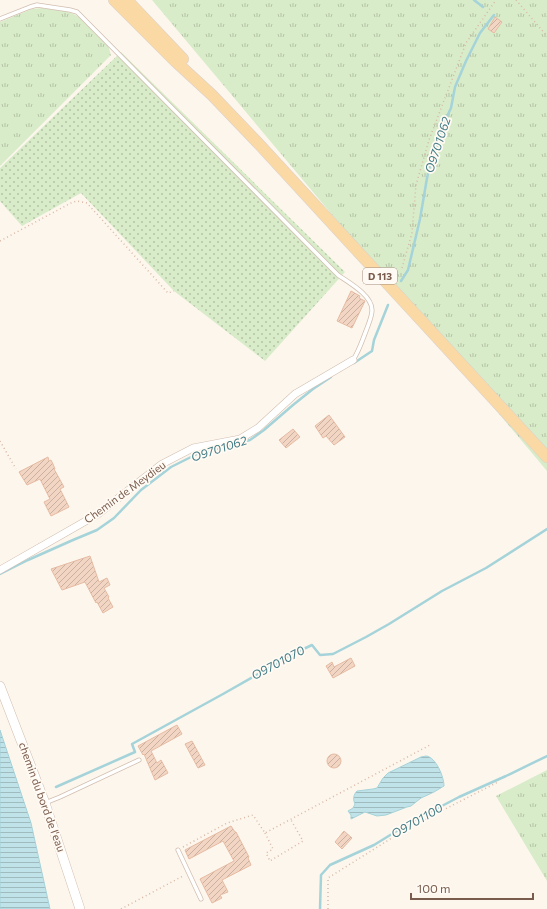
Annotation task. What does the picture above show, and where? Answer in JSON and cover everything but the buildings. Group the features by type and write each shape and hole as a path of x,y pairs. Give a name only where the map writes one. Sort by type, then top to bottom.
{"main road":[{"name":"D 113","path":"114,0 175,61 212,95 263,148 547,457"},
{"name":"D 113","path":"127,0 181,56 212,95"}],"street":[{"name":"Chemin de Meydieu","path":"0,570 98,514 162,464 193,448 240,440 258,428 295,394 353,360"},
{"name":"chemin du bord de l'eau","path":"0,686 46,803 80,909"}],"lane":[{"path":"0,19 37,5 77,12 338,275 366,296 372,309 371,317 358,353 353,360"},
{"path":"46,803 139,760"},
{"path":"178,850 201,899"}],"path":[{"path":"402,268 412,233 416,185 429,140 466,43 496,0"},
{"path":"516,0 547,36"},
{"path":"0,241 71,203 77,201 87,203 168,293 174,291"},
{"path":"0,440 16,469"},
{"path":"265,833 430,745"},
{"path":"328,909 328,878 406,829 498,782"},
{"path":"178,850 227,823 253,815 265,833 273,849 266,853 270,861 303,842 291,819"},
{"path":"121,909 189,874"}],"green space":[{"path":"152,0 547,0 547,471"},
{"path":"42,8 66,12 79,17 108,45 111,55 0,166 0,22 32,9"},
{"path":"121,52 345,272 265,361 174,291 81,193 22,226 0,201 0,168"},
{"path":"547,770 547,881 496,796"}],"water":[{"path":"0,730 31,823 50,909 0,909"},
{"path":"426,756 430,757 436,764 443,778 444,786 421,798 411,806 386,815 377,816 365,812 351,819 351,815 348,811 353,808 355,804 354,798 357,791 377,788 388,773"}],"waterway":[{"name":"O9701062","path":"474,0 483,7"},
{"name":"O9701062","path":"401,281 408,270 433,153 441,129 451,108 455,87 480,33 494,15"},
{"name":"O9701062","path":"354,363 372,351 374,340 388,305"},
{"name":"O9701062","path":"0,574 97,530 114,518 141,490 171,467 199,453 250,440 313,389 331,377"},
{"name":"O9701070","path":"56,787 135,752 132,744 295,653 312,645 320,655 333,654 366,637 442,591 486,568 547,529"},
{"name":"O9701100","path":"320,909 321,875 330,865 374,845 413,821 459,797 547,756"}]}
